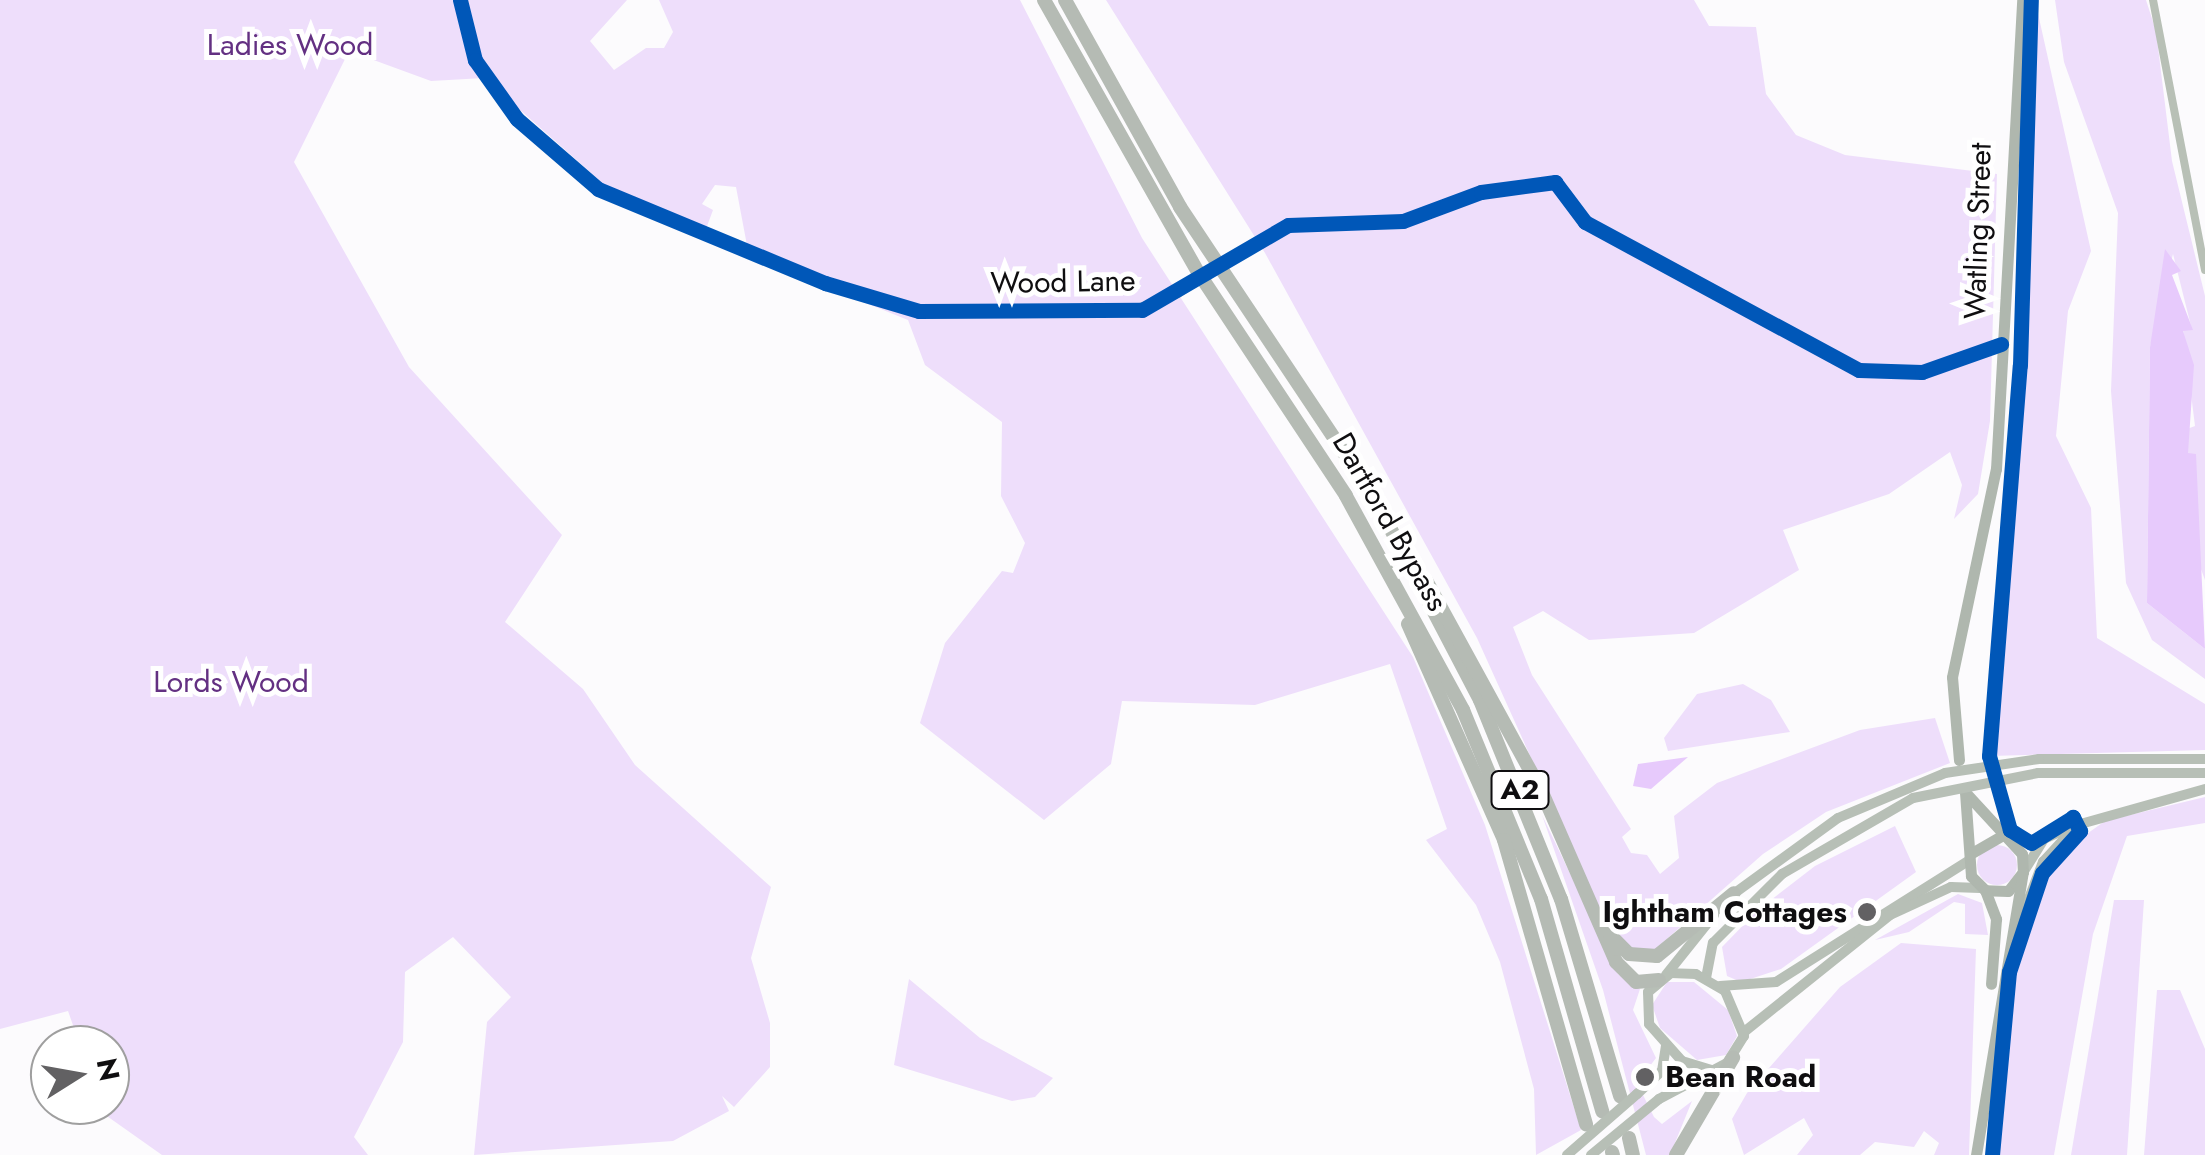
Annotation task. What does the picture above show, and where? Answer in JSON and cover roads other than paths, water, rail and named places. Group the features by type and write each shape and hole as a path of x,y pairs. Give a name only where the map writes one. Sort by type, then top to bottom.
{"highway":[{"name":"Dartford Bypass","path":"1044,0 1190,259 1398,584 1515,829 1602,1111"},
{"name":"Dartford Bypass","path":"1065,0 1180,207 1376,502 1518,786 1620,1096"},
{"path":"1376,502 1469,652 1626,976 1662,978"},
{"name":"A2","path":"1398,584 1504,840 1586,1124"},
{"path":"1602,927 1626,953 1655,957 1734,893"},
{"path":"1676,1155 1699,1102 1733,1058"},
{"path":"1629,1138 1633,1155"}],"main road":[{"name":"Watling Street","path":"1959,760 1952,677 1994,483 2022,0"},
{"path":"1711,1070 1686,1064 1666,1045 1645,1012 1662,978 1734,893 1808,836 1910,792 2038,760 2205,759"},
{"path":"1706,978 1712,943 1782,874 1842,831 1910,792 2038,773 2205,773"},
{"path":"1591,1155 1659,1099 1733,1058 1744,1032 1890,916 1951,887 2010,890 2044,839 2077,825 2205,789"},
{"path":"1976,1155 1996,920 1969,858 1965,792 2001,836 2018,846 2024,872 1986,1064"},
{"path":"1986,1064 2026,900 2042,862 2077,825"},
{"path":"1662,978 1706,978 1728,988 1773,983 2001,836"},
{"path":"1706,978 1736,1005 1744,1032"},
{"path":"1567,1155 1662,1071 1666,1045"}],"street":[{"name":"Wood Lane","path":"460,0 475,60 517,118 598,189 825,283 920,311 1125,312 1178,294 1294,224 1403,221 1482,192 1555,182 1585,222 1859,370 1922,372 2001,344"},
{"path":"2153,0 2205,270"}],"place":[{"name":"Ightham Cottages","path":"1867,912"},
{"name":"Bean Road","path":"1645,1077"}],"park label":[{"name":"Ladies Wood","path":"290,45"},
{"name":"Lords Wood","path":"231,682"}]}
